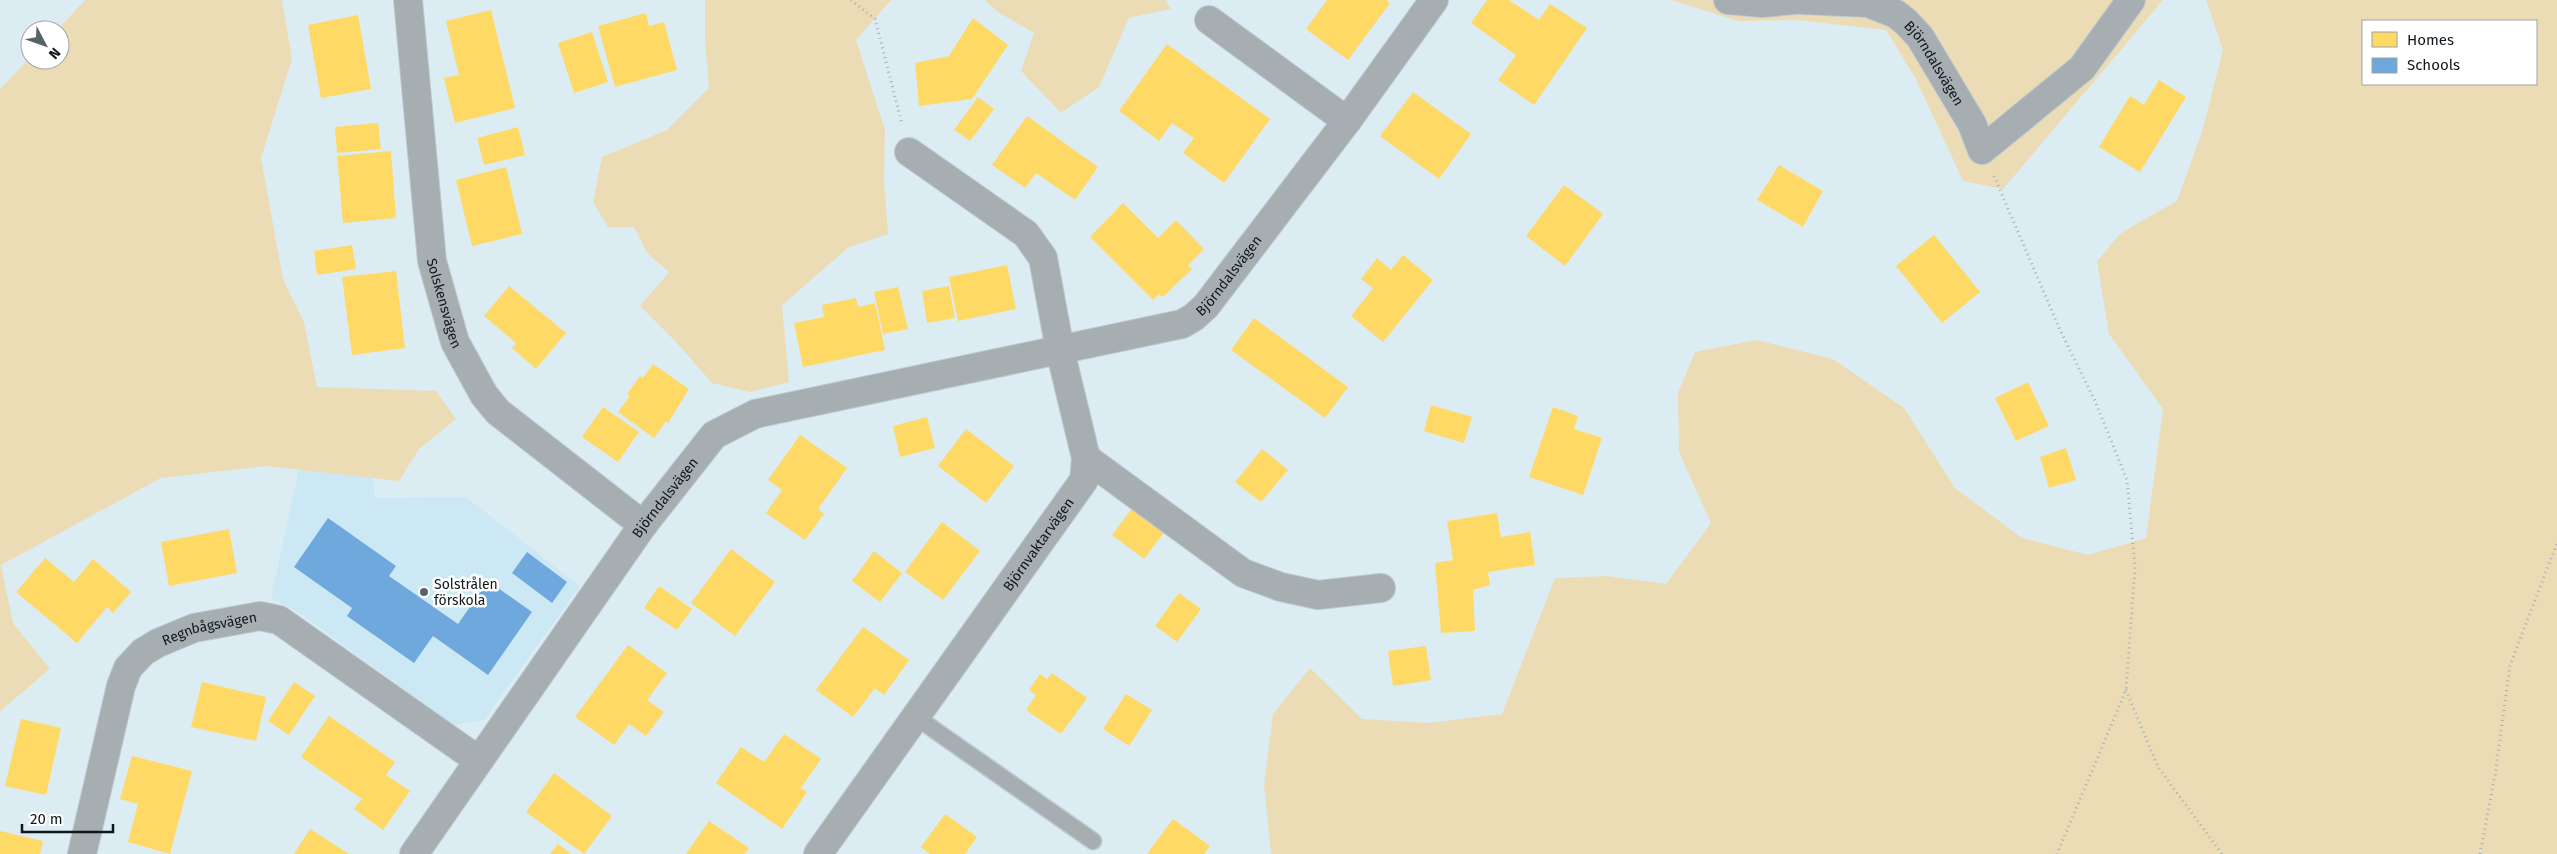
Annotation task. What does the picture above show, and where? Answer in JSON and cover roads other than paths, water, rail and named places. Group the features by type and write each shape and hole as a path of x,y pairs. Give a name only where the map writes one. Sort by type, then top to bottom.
{"street":[{"name":"Solskensvägen","path":"408,0 432,261 455,342 484,395 498,412 643,525"},
{"name":"Björndalsvägen","path":"414,854 643,525 714,435 755,414 1182,324 1194,317 1206,306 1347,121 1434,0"},
{"path":"1728,0 1762,3 1794,0"},
{"name":"Björndalsvägen","path":"1801,0 1868,3 1896,14 1906,22 1920,37 1972,124 1982,150 2082,68 2131,0"},
{"path":"1209,20 1347,121"},
{"path":"909,152 1026,234 1043,258 1060,350"},
{"name":"Björnvaktarvägen","path":"818,854 1084,480 1086,458 1060,350"},
{"path":"1086,458 1243,573 1281,587 1318,595 1381,588"},
{"name":"Regnbågsvägen","path":"82,854 121,686 128,668 143,652 194,628 260,616 279,620 478,760"}],"lane":[{"path":"916,717 1092,841"}],"place":[{"name":"Solstrålen förskola","path":"424,592"}]}
